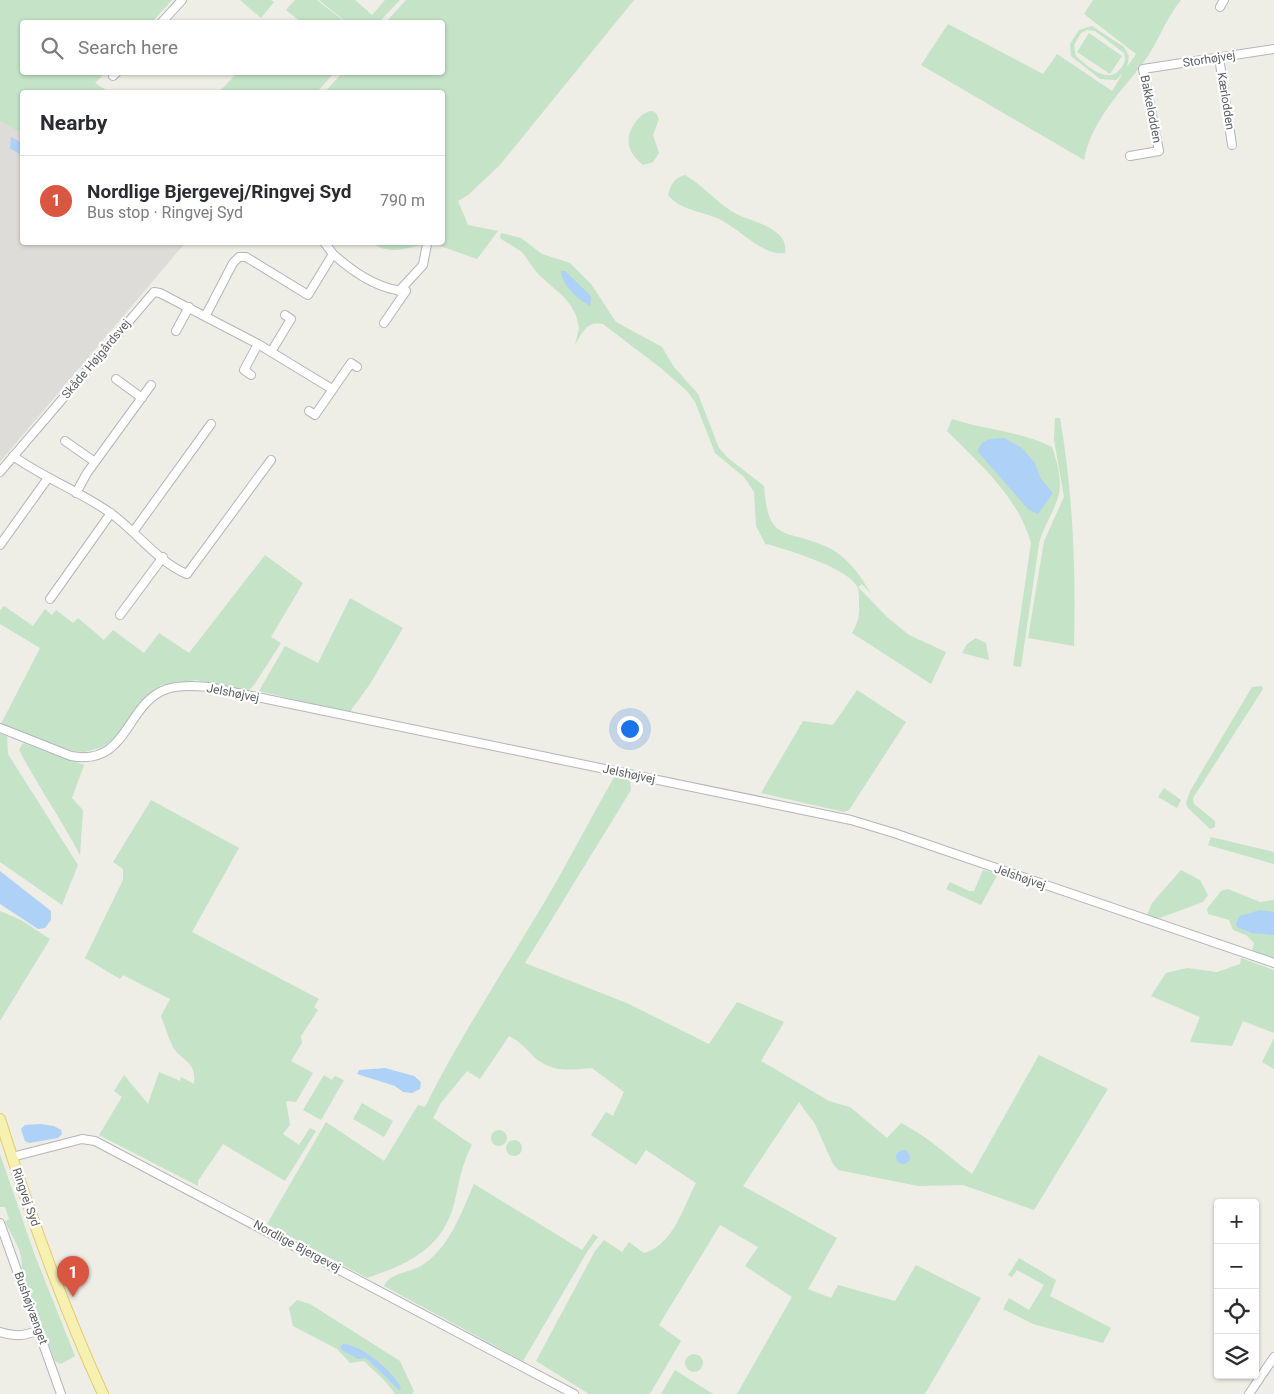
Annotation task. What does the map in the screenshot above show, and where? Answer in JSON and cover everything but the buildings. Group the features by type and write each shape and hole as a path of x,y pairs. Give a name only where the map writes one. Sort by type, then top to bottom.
{"main road":[{"name":"Ringvej Syd","path":"0,1119 54,1274 83,1349 103,1394"},
{"name":"Ringvej Syd","path":"54,1274 92,1355 107,1394"}],"street":[{"path":"164,20 182,0"},
{"name":"Storhøjvej","path":"1143,69 1274,49"},
{"name":"Kærlodden","path":"1219,57 1232,145"},
{"name":"Bakkelodden","path":"1130,156 1159,151 1143,69"},
{"path":"326,245 334,254 360,275 380,285 398,291 406,291 384,323"},
{"path":"398,291 423,265 427,245"},
{"path":"206,315 233,263 238,258 246,258 308,295 334,254"},
{"name":"Skåde Højgårdsvej","path":"0,472 154,292 160,293 206,315 332,389"},
{"path":"176,332 189,307"},
{"path":"271,352 291,319 285,315"},
{"path":"251,375 244,370 258,344"},
{"path":"309,411 315,415 351,362 357,367"},
{"path":"116,379 142,398"},
{"path":"76,493 95,462 151,385"},
{"path":"133,532 211,424"},
{"path":"65,441 95,462"},
{"path":"14,456 48,478 111,513 163,557 187,574 271,460"},
{"path":"0,545 48,478"},
{"path":"50,599 111,513"},
{"path":"120,615 163,557"},
{"name":"Jelshøjvej","path":"0,728 71,756 80,758 96,756 115,746 142,708 158,694 181,687 209,687 851,820 1274,964"},
{"name":"Nordlige Bjergevej","path":"12,1157 82,1139 96,1141 574,1394"},
{"name":"Bushøjvænget","path":"0,1223 61,1394"},
{"path":"0,1332 10,1336 24,1336 39,1330"},
{"path":"1249,1394 1274,1357"}],"shaded area":[{"path":"0,121 20,133 20,245 183,245 0,462"}],"green space":[{"path":"0,0 172,0 154,20 20,20 20,75 103,75 95,83 106,90 20,90 20,133 0,121"},
{"path":"240,0 271,0 274,2 261,18"},
{"path":"295,0 317,0 342,20 298,20 286,10"},
{"path":"319,0 355,0 372,15 385,0 400,0 381,20 344,20"},
{"path":"406,0 634,0 499,166 468,195 458,201 468,225 498,231 477,259 438,245 445,245 445,90 327,90 340,75 445,75 445,20 388,20"},
{"path":"1093,0 1181,0 1146,59 1109,106 1093,132 1084,160 921,65 948,24 1043,74 1057,54 1112,91 1123,73 1116,80 1100,79 1071,56 1070,44 1079,30 1092,26 1124,47 1129,56 1127,67 1136,54 1084,14","holes":["1087,30 1095,31 1124,53 1124,63 1116,73 1104,75 1086,65 1076,56 1074,45 1081,33"]},
{"path":"1089,33 1122,56 1110,74 1077,52"},
{"path":"235,75 332,75 319,90 221,90"},
{"path":"652,111 656,113 659,119 653,135 659,153 653,162 643,165 631,151 629,145 630,134 634,123 642,115"},
{"path":"685,175 731,211 772,229 784,242 785,253 777,253 759,246 725,222 678,204 668,195 676,180"},
{"path":"501,233 521,238 542,254 570,263 591,284 616,322 662,347 674,367 698,394 719,448 728,458 764,486 766,504 775,526 790,535 827,547 841,556 863,580 871,594 862,584 858,587 887,617 909,635 946,652 931,684 852,633 858,619 859,607 858,588 853,581 831,567 817,561 766,545 756,526 754,492 744,477 715,453 695,402 687,391 662,369 603,324 597,323 586,328 575,345 579,328 576,315 571,306 564,297 538,274 522,252 501,239"},
{"path":"376,245 421,245 394,250"},
{"path":"1055,418 1060,418 1071,503 1074,560 1074,646 1028,638 1044,541 1064,497 1054,440"},
{"path":"952,419 1028,437 1052,447 1056,459 1060,479 1059,491 1039,544 1021,667 1013,666 1031,543 1025,526 1007,496 985,469 947,431"},
{"path":"265,555 303,583 271,637 281,643 254,685 248,691 196,680 161,685 144,698 115,738 103,747 84,752 66,750 1,724 40,648 0,624 0,610 4,606 33,626 45,609 52,615 56,610 73,623 78,618 104,640 113,630 144,653 159,633 189,653"},
{"path":"350,598 403,628 370,684 349,713 259,691 285,646 318,663"},
{"path":"976,638 986,643 989,660 962,653 967,644"},
{"path":"1262,686 1263,689 1193,798 1194,804 1215,821 1215,827 1210,829 1188,808 1186,803 1190,791 1252,687"},
{"path":"857,690 906,722 849,810 844,812 761,793 803,721 833,725"},
{"path":"0,733 7,736 8,754 78,865 62,905 0,862"},
{"path":"23,743 84,765 72,798 83,810 80,855 19,750"},
{"path":"616,774 630,778 631,790 525,963 629,1004 709,1044 737,1002 784,1022 761,1061 829,1101 850,1107 887,1138 901,1123 911,1128 972,1174 1039,1055 1108,1089 1034,1210 963,1185 918,1186 838,1170 833,1164 815,1124 799,1102 743,1186 837,1238 808,1289 831,1298 838,1285 895,1301 916,1265 981,1298 925,1394 737,1394 792,1297 745,1266 758,1247 720,1225 659,1325 681,1341 650,1394 589,1394 536,1361 595,1251 604,1240 622,1252 629,1242 644,1253 654,1249 670,1234 696,1183 646,1150 636,1165 591,1135 606,1112 613,1116 624,1092 592,1068 568,1070 547,1065 509,1036 480,1079 467,1071 441,1103 433,1118 472,1145 463,1166 448,1220 441,1233 421,1253 396,1267 367,1278 267,1224 326,1122 384,1161 418,1105 425,1107 471,1022 539,912"},
{"path":"1164,788 1181,800 1177,808 1158,797"},
{"path":"151,800 239,848 192,932 319,999 314,1007 318,1010 301,1036 302,1043 291,1061 313,1073 296,1102 286,1101 290,1125 283,1134 299,1145 310,1128 316,1131 285,1181 223,1144 198,1181 198,1186 99,1135 122,1097 114,1091 124,1075 148,1104 159,1072 180,1081 181,1077 194,1084 191,1066 173,1047 161,1016 170,999 123,975 120,979 85,958 123,880 123,869 113,862"},
{"path":"1211,837 1274,852 1274,864 1208,845"},
{"path":"983,870 998,874 981,905 946,889 950,882 969,891 974,891"},
{"path":"1181,870 1200,880 1208,895 1203,902 1157,919 1147,915 1152,903"},
{"path":"1228,889 1260,902 1274,900 1274,958 1252,951 1254,943 1246,935 1233,930 1229,920 1208,914 1207,909 1221,891"},
{"path":"0,911 21,920 50,939 0,1021"},
{"path":"1241,958 1274,970 1274,1033 1243,1021 1232,1046 1190,1042 1200,1017 1151,996 1166,973 1187,968 1217,972 1240,964"},
{"path":"1274,1038 1274,1069 1262,1062"},
{"path":"324,1075 332,1080 335,1076 344,1080 321,1120 303,1110"},
{"path":"362,1103 393,1121 384,1137 353,1119"},
{"path":"496,1130 502,1130 507,1135 505,1144 496,1146 491,1141 491,1135"},
{"path":"511,1140 517,1140 522,1145 520,1154 511,1156 506,1151 506,1145"},
{"path":"0,1154 34,1253 75,1356 61,1364 55,1361 22,1270 19,1250 5,1221 9,1219 5,1207 0,1207"},
{"path":"474,1184 582,1250 593,1234 598,1237 587,1252 523,1361 384,1286 390,1278 421,1266 439,1250 453,1230"},
{"path":"1019,1258 1056,1280 1050,1296 1111,1328 1103,1343 1033,1324 1003,1309 1009,1298 1029,1310 1044,1285 1017,1270 1012,1277 1008,1275"},
{"path":"297,1300 310,1304 400,1361 414,1391 412,1394 395,1394 364,1361 350,1363 337,1349 293,1326 289,1308"},
{"path":"694,1354 700,1357 703,1363 700,1369 694,1372 688,1369 685,1363 688,1357"},
{"path":"675,1370 713,1394 661,1394"}],"water":[{"path":"11,137 20,142 20,155 10,148"},
{"path":"561,271 565,271 591,296 590,306 567,287"},
{"path":"1004,438 1022,448 1035,463 1041,479 1053,493 1038,514 1029,510 978,452 979,447 984,442 991,439"},
{"path":"0,871 51,911 51,920 45,928 38,929 0,904"},
{"path":"1260,910 1274,912 1274,935 1252,933 1237,927 1236,923 1240,916"},
{"path":"385,1068 414,1076 421,1082 420,1089 412,1093 403,1092 395,1086 357,1074 359,1070"},
{"path":"40,1124 54,1126 61,1130 62,1134 58,1138 29,1143 25,1141 21,1129 25,1125"},
{"path":"900,1150 906,1150 910,1157 906,1164 900,1164 896,1160 896,1154"},
{"path":"343,1344 359,1349 376,1360 392,1374 401,1388 399,1390 366,1358 357,1359 344,1351 340,1347"}],"place":[{"name":"Nordlige Bjergevej/Ringvej Syd","path":"73,1297"}]}
